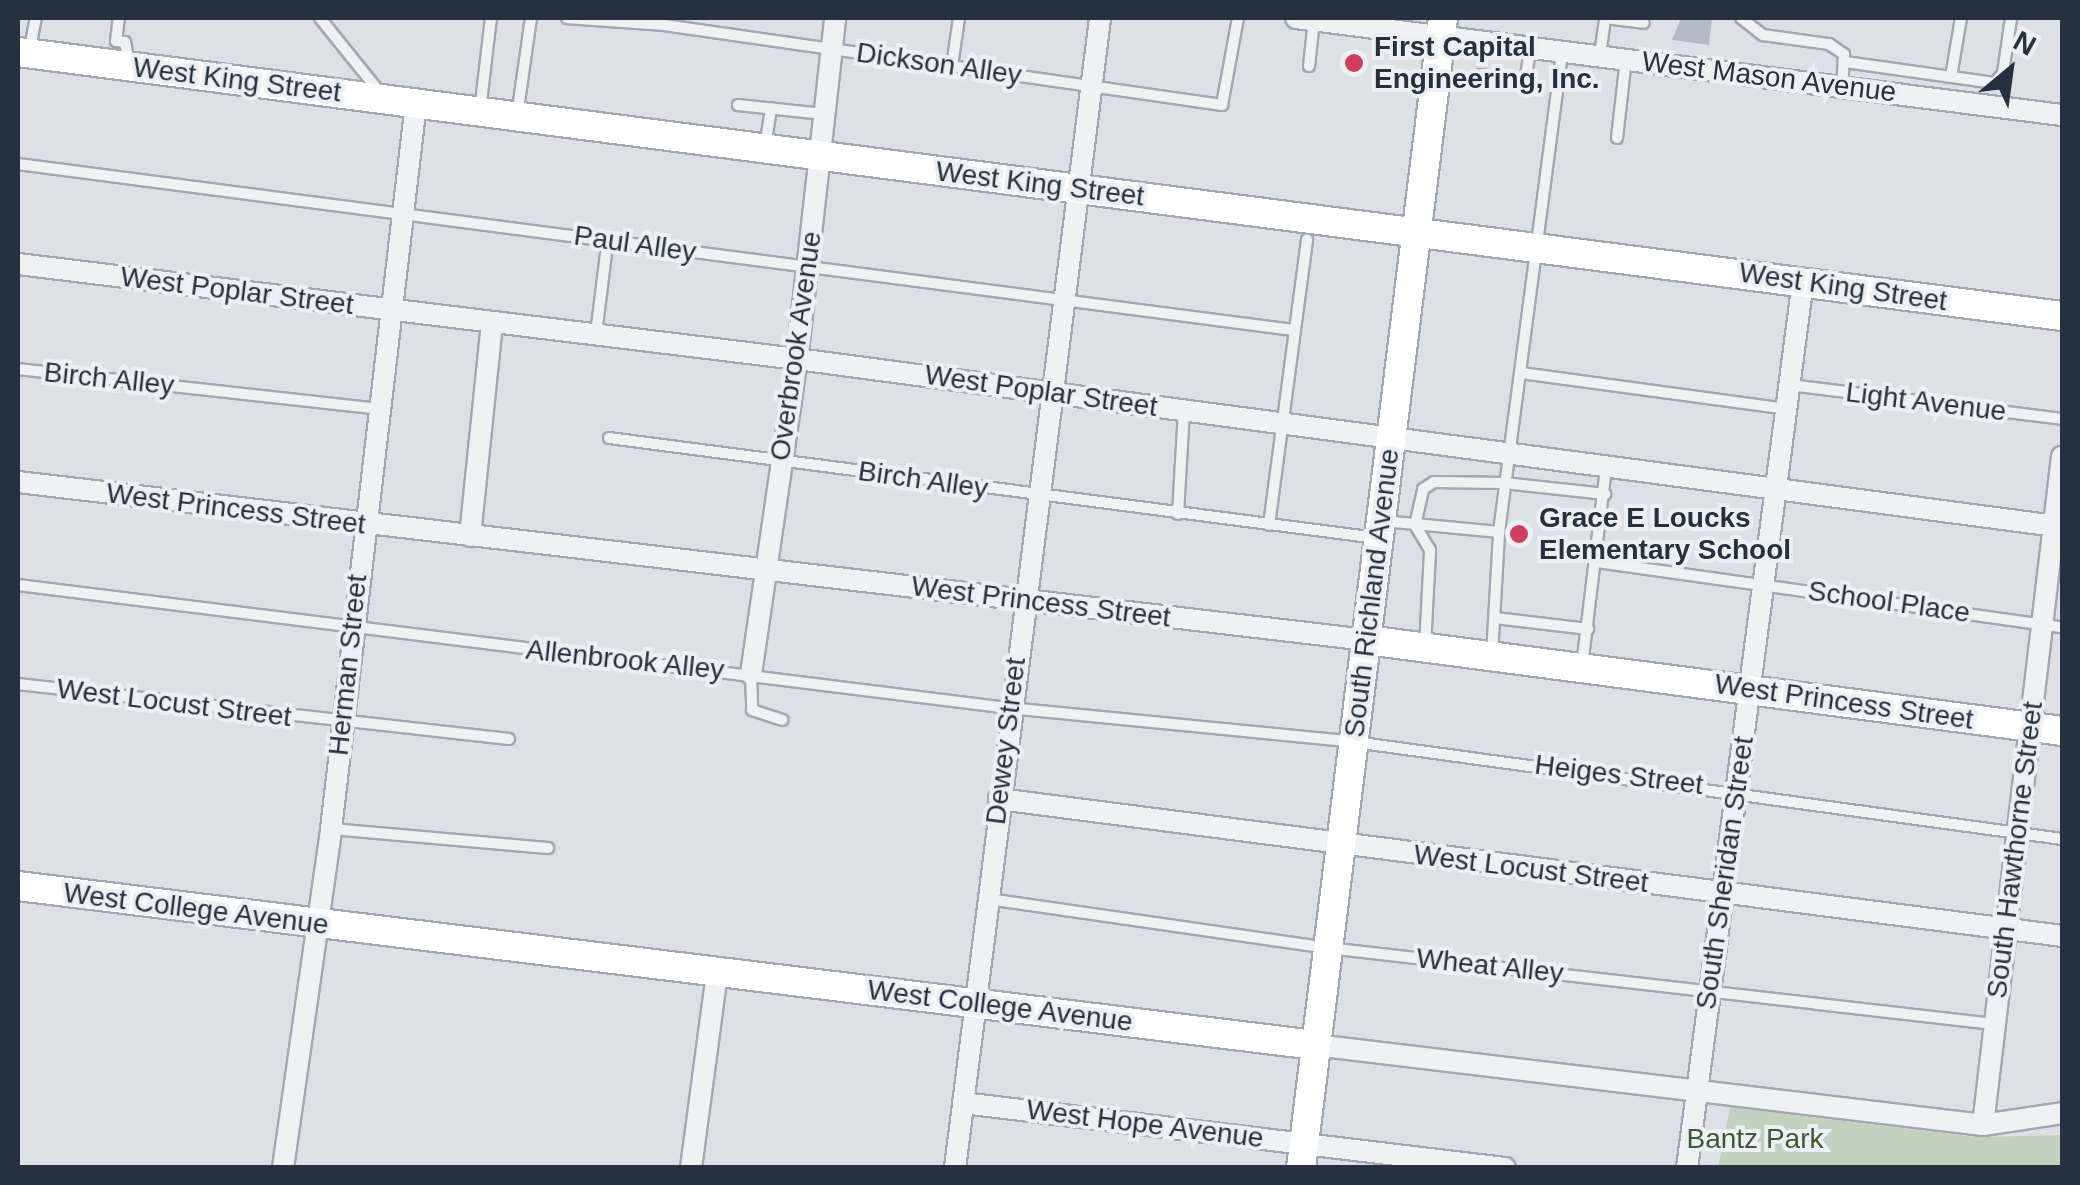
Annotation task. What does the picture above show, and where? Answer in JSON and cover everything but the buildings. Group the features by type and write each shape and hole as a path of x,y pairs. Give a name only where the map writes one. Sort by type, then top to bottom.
{"street":[{"name":"Overbrook Avenue","path":"751,674 797,358 835,18"},
{"name":"Dewey Street","path":"955,1168 1008,708 1082,189 1100,18"},
{"name":"West Mason Avenue","path":"1305,18 1442,25 1531,46 2062,115"},
{"name":"South Richland Avenue","path":"1302,1155 1442,25"},
{"name":"West King Street","path":"23,53 2062,316"},
{"name":"Herman Street","path":"282,1168 331,829 362,524 393,311 416,103"},
{"name":"West Poplar Street","path":"18,264 797,358 1506,455 1778,486 2059,527"},
{"name":"South Sheridan Street","path":"1687,1168 1802,281"},
{"path":"470,536 492,322"},
{"name":"South Hawthorne Street","path":"1984,1125 2028,728 2053,626 2062,457"},
{"name":"West Princess Street","path":"18,482 1368,640 1748,687 2062,732"},
{"name":"West Locust Street","path":"999,799 2062,936"},
{"name":"West College Avenue","path":"18,886 1984,1125 2062,1113"},
{"path":"691,1168 717,972"},
{"name":"West Hope Avenue","path":"963,1103 1302,1155 1505,1168"}],"lane":[{"path":"23,53 36,18"},
{"path":"116,41 119,18"},
{"path":"320,18 386,99"},
{"path":"480,112 491,18"},
{"path":"517,116 531,18"},
{"name":"Dickson Alley","path":"566,18 664,21 1222,105 1238,18"},
{"path":"952,66 960,18"},
{"path":"1305,18 1309,66"},
{"path":"1600,55 1605,18 1644,23"},
{"path":"1741,18 1763,35 1829,44 1845,62 1999,80 2011,18"},
{"path":"1951,77 1961,18"},
{"path":"98,63 106,40 125,42 130,67"},
{"path":"1480,75 1525,82 1531,46"},
{"path":"1492,656 1506,455 1521,372 1562,50"},
{"path":"1617,138 1626,58"},
{"path":"1842,86 1845,62"},
{"path":"738,105 824,114"},
{"path":"764,150 771,108"},
{"name":"Paul Alley","path":"18,164 1293,330"},
{"path":"1307,240 1269,525 1380,530 1415,525 1499,532"},
{"path":"596,335 606,254"},
{"name":"Birch Alley","path":"18,369 379,409"},
{"path":"1521,372 1787,408"},
{"name":"Light Avenue","path":"1790,385 2062,419"},
{"path":"1178,514 1184,410"},
{"name":"Birch Alley","path":"609,438 1269,525"},
{"path":"1582,667 1606,467"},
{"path":"1425,648 1430,550 1415,525 1419,494 1434,482 1504,483 1605,494"},
{"name":"School Place","path":"1596,562 2053,626"},
{"name":"Allenbrook Alley","path":"18,585 1008,708 1233,730"},
{"path":"1495,618 1588,629"},
{"path":"751,674 752,710 782,720"},
{"name":"West Locust Street","path":"18,684 510,739"},
{"name":"Heiges Street","path":"1233,730 1739,790 2062,838"},
{"path":"331,829 548,848"},
{"name":"Wheat Alley","path":"988,899 1328,948 1994,1024"}],"green space":[{"name":"Bantz Park","path":"1730,1107 1975,1137 2062,1135 2062,1167 1718,1167"}],"place":[{"name":"First Capital Engineering, Inc.","path":"1354,63"},
{"name":"Grace E Loucks Elementary School","path":"1519,534"}]}
